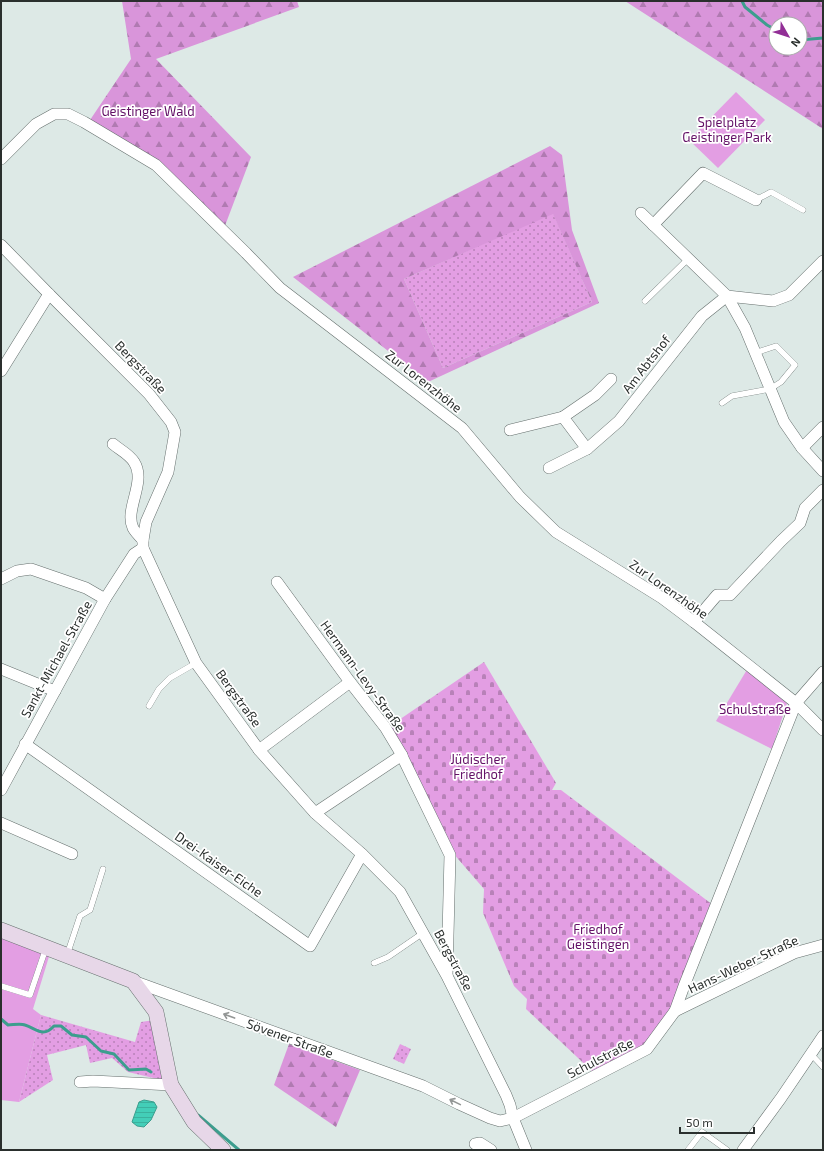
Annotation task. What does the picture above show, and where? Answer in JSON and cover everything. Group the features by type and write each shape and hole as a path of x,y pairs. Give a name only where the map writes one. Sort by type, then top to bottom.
{"main road":[{"name":"Sövener Straße","path":"1,930 133,981"},
{"path":"133,981 156,1012 171,1085 194,1122 223,1150"}],"street":[{"name":"Zur Lorenzhöhe","path":"1,159 36,124 54,114 68,114 156,165 280,288 462,428 520,497 556,532 662,598 796,703 823,730"},
{"path":"653,225 703,173 756,200"},
{"path":"641,213 727,296 745,328 784,422 802,448 823,471"},
{"name":"Bergstraße","path":"1,245 149,394 171,422 175,432 168,472 146,522 143,544"},
{"path":"727,296 773,301 784,297 789,295 823,261"},
{"path":"1,371 49,294"},
{"name":"Am Abtshof","path":"549,468 587,449 619,421 702,316 727,296"},
{"name":"Am Abtshof","path":"510,430 563,417 596,395 611,378"},
{"path":"563,417 587,449"},
{"path":"802,448 823,427"},
{"name":"Bergstraße","path":"113,444 129,456 137,468 137,491 131,521 133,529 143,544 196,663 259,750 314,812 362,854 400,892 424,932 447,976 506,1095 513,1118 526,1150"},
{"path":"694,622 717,595 730,595 800,523 805,508 823,490"},
{"name":"Sankt-Michael-Straße","path":"1,790 105,599 134,554 143,544"},
{"path":"2,577 17,571 31,569 86,588 105,599"},
{"name":"Hermann-Levy-Straße","path":"277,582 350,682 386,727 402,755 450,855 447,976"},
{"path":"1,669 55,691"},
{"name":"Schulstraße","path":"513,1118 648,1049 675,1011 796,703 823,672"},
{"path":"259,750 350,682"},
{"name":"Drei-Kaiser-Eiche","path":"25,744 310,946 362,854"},
{"path":"314,812 402,755"},
{"path":"1,823 72,854"},
{"name":"Hans-Weber-Straße","path":"675,1011 794,953 823,945"},
{"name":"Sövener Straße","path":"133,981 423,1086 490,1118 500,1121 513,1118"},
{"path":"743,1150 781,1098 823,1036"},
{"path":"80,1082 93,1081 171,1085"},
{"path":"475,1144 480,1143 491,1150"}],"lane":[{"path":"756,200 771,192 803,210"},
{"path":"645,301 688,259"},
{"path":"722,403 732,396 770,389 781,382 795,365 776,346 755,353"},
{"path":"149,706 159,689 170,678 196,663"},
{"path":"67,955 80,916 90,910 103,869"},
{"path":"374,962 388,957 424,932"},
{"path":"1,986 30,995 46,947"},
{"path":"811,1054 823,1068"},
{"path":"688,1150 702,1132 727,1150"}],"green space":[{"name":"Geistinger Wald","path":"122,1 297,1 299,7 156,59 251,157 223,231 156,165 88,123 131,59"},
{"path":"625,1 823,1 823,129"},
{"name":"Spielplatz Geistinger Park","path":"736,92 765,120 718,168 689,140"},
{"path":"550,146 562,155 572,230 599,303 428,382 293,277","holes":["553,214 592,302 443,368 404,279"]},
{"path":"553,213 592,302 443,368 404,279"},
{"name":"Friedhof Geistingen","path":"484,662 556,783 552,790 561,790 713,905 672,1007 644,1048 594,1073 526,1009 527,999 514,986 483,913 484,889 452,852 390,726"},
{"name":"Schulstraße","path":"748,668 788,700 772,749 716,721"},
{"path":"1,931 51,950 33,1009 41,1015 19,1102 1,1100"},
{"path":"41,1015 135,1042 141,1022 154,1020 166,1081 128,1072 112,1058 90,1063 86,1045 47,1055 53,1080 19,1102"},
{"path":"289,1044 360,1070 336,1127 274,1085"},
{"path":"400,1044 411,1049 404,1064 393,1059"}],"shaded area":[{"path":"144,1100 154,1102 157,1107 151,1120 144,1127 137,1126 132,1122 139,1102"}],"waterway":[{"path":"742,1 745,7 768,26"},
{"path":"808,39 823,38"},
{"path":"1,1019 8,1025 23,1024 40,1032 50,1030 54,1026 61,1026 72,1035 86,1037 101,1051 114,1054 129,1070 146,1069 151,1072"},
{"path":"198,1115 239,1150"}],"park label":[{"name":"Jüdischer Friedhof","path":"478,766"}]}
